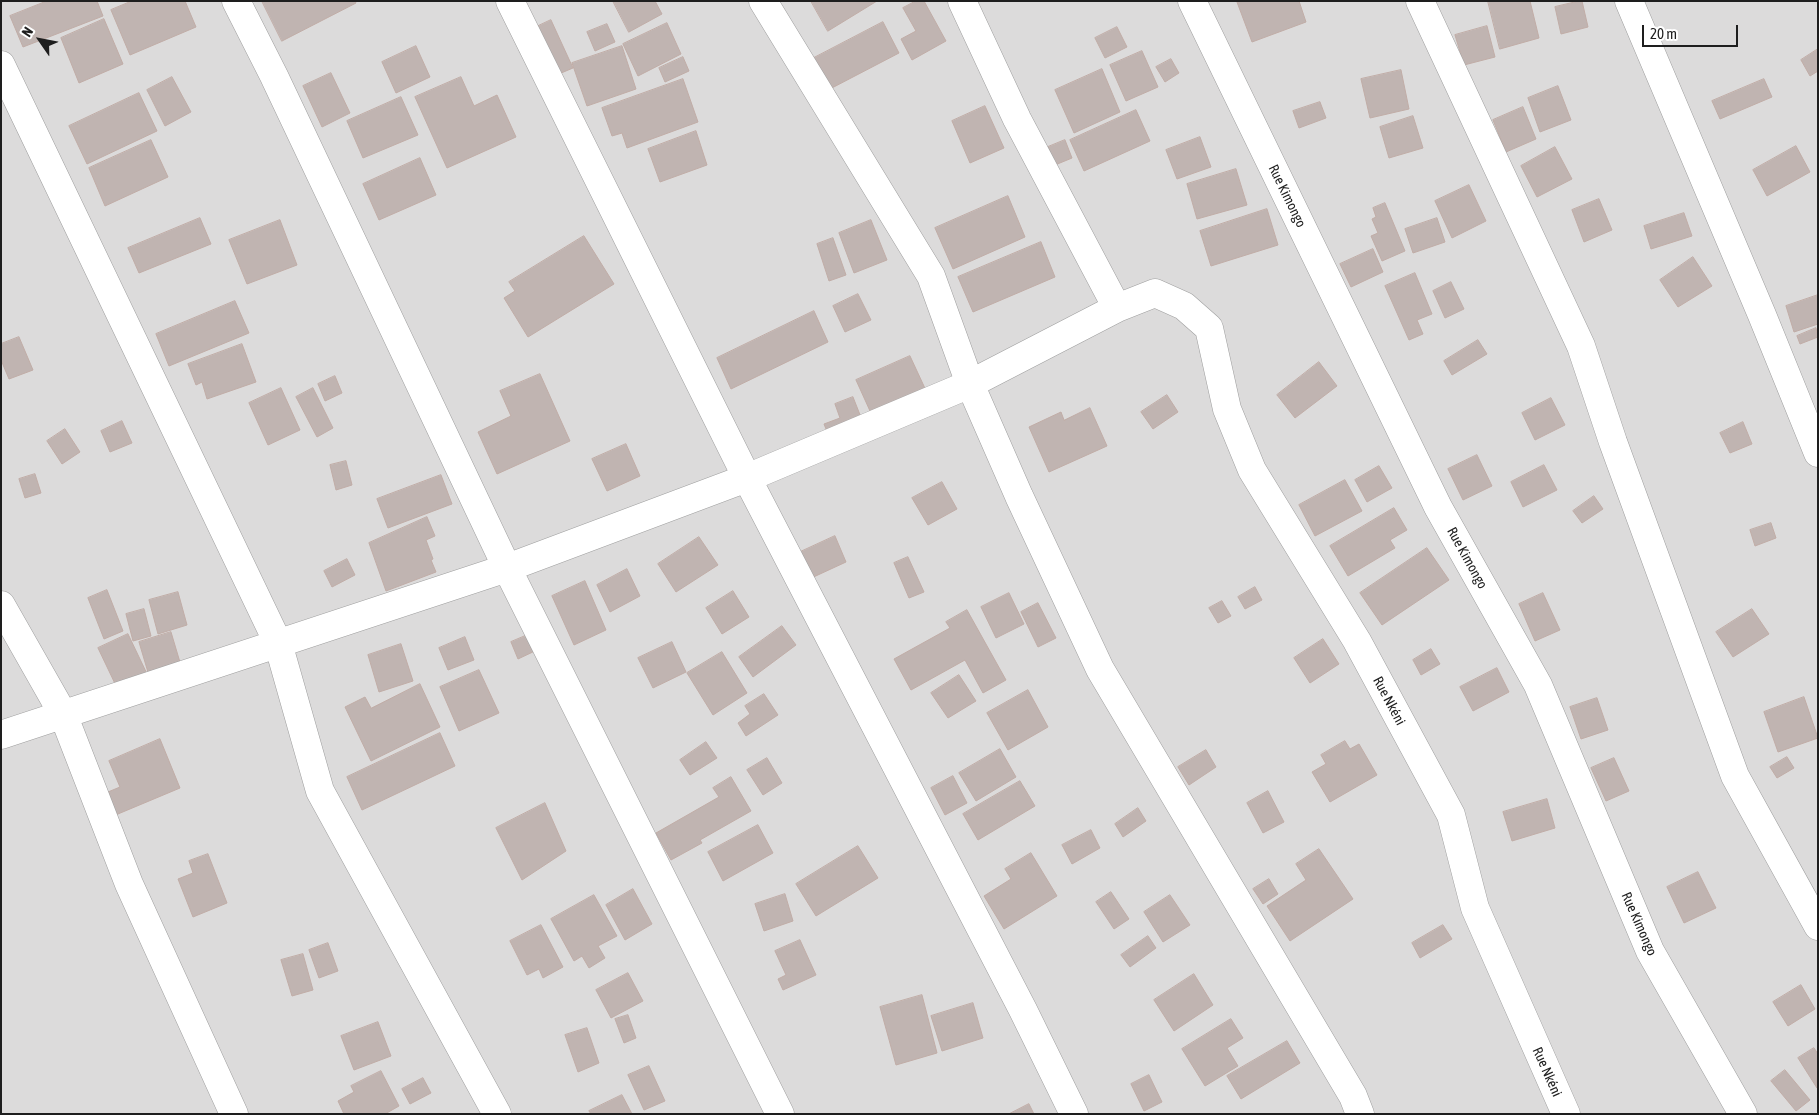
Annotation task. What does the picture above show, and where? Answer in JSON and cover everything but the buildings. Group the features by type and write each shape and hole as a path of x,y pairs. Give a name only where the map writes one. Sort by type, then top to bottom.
{"street":[{"path":"236,1 274,76 507,568 780,1114"},
{"path":"510,1 747,478 1014,993 1074,1114"},
{"path":"763,1 931,276 970,384 1019,496 1100,669 1353,1096 1360,1114"},
{"path":"962,1 1017,119 1117,308"},
{"name":"Rue Kimongo","path":"1192,1 1438,507 1538,685 1650,951 1743,1114"},
{"path":"1420,1 1581,346 1613,442 1735,776 1818,926"},
{"path":"1630,1 1818,453"},
{"path":"1,65 278,643 320,791 497,1114"},
{"name":"Rue Nkéni","path":"1,736 507,568 747,478 970,384 1117,308 1154,293 1184,306 1209,328 1226,409 1252,470 1357,642 1451,815 1475,908 1566,1114"},
{"path":"1,605 63,714 129,884 234,1114"}],"shaded area":[{"path":"1,1 1818,1 1818,1114 1,1114"}]}
